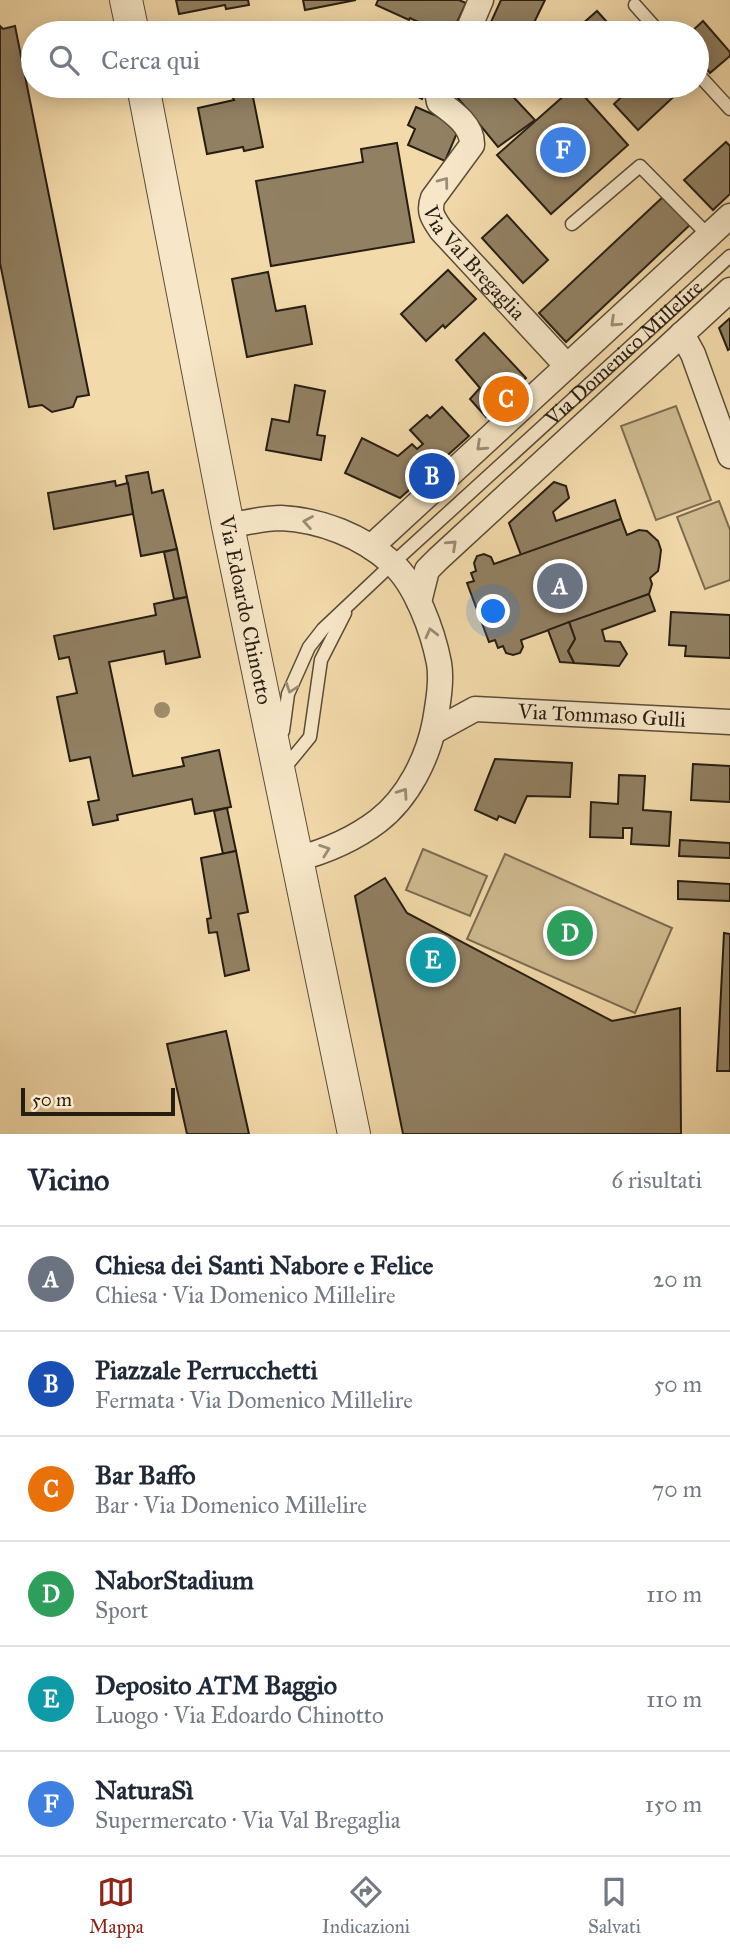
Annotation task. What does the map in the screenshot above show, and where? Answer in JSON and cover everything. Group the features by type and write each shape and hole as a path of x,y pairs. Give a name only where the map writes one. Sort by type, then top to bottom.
{"street":[{"path":"126,0 130,21"},
{"path":"472,21 481,0"},
{"name":"Via Edoardo Chinotto","path":"145,98 228,526 354,1134"},
{"name":"Via Val Bregaglia","path":"438,98 439,102 454,113 473,136 472,145 433,198 430,207 436,222 567,366"},
{"name":"Via Domenico Millelire","path":"371,547 730,216"},
{"name":"Via Domenico Millelire","path":"419,602 427,570 730,290"},
{"path":"682,334 693,354 730,456"},
{"path":"228,526 264,519 302,520 326,525 371,547 393,563 419,602 444,677 475,709 433,732"},
{"path":"297,859 325,851 353,838 380,820 401,798 425,758 433,732 438,704 439,664"},
{"name":"Via Tommaso Gulli","path":"475,709 730,722"}],"lane":[{"path":"635,5 649,21"},
{"path":"709,86 730,109"},
{"path":"572,224 640,166 709,236"},
{"name":"Via Domenico Millelire","path":"280,774 288,694 309,647 323,629 730,256"},
{"path":"280,774 310,737 321,660 347,608"}],"shaded area":[{"path":"676,406 711,500 656,520 621,426"},
{"path":"719,501 730,530 730,580 705,589 677,517"},
{"path":"423,849 487,876 470,916 406,890"},
{"path":"505,854 672,928 635,1013 467,939"}],"building":[{"path":"176,0 248,0 249,5 226,9 225,5 179,14"},
{"path":"303,0 356,0 305,10"},
{"path":"378,0 459,0 466,3 458,21 409,20 376,5"},
{"path":"501,0 545,0 535,21 491,21"},
{"path":"597,11 606,21 586,21"},
{"path":"0,26 3,29 15,26 21,56 21,98 29,98 89,395 77,397 73,407 52,412 42,405 29,407 0,263"},
{"path":"709,28 730,52 730,56 710,73"},
{"path":"233,98 253,98 263,147 244,151 243,147 207,154 198,108 234,100"},
{"path":"458,98 514,98 535,120 498,147"},
{"path":"561,98 586,98 628,145 551,214 497,155"},
{"path":"620,98 672,98 638,130 614,104"},
{"path":"416,107 460,126 445,161 408,145 415,129 408,125"},
{"path":"726,142 730,146 730,194 713,210 684,180"},
{"path":"397,143 414,242 271,266 256,181 363,162 361,149"},
{"path":"665,195 692,223 566,342 539,313"},
{"path":"507,215 548,260 523,283 482,238"},
{"path":"448,270 476,299 445,328 443,325 426,341 401,314"},
{"path":"268,272 276,311 305,306 312,344 247,357 232,279"},
{"path":"730,318 730,349 728,350 719,328"},
{"path":"484,333 526,378 486,417 470,399 480,388 456,360"},
{"path":"295,385 325,391 317,435 325,436 321,460 266,450 272,419 289,422"},
{"path":"442,407 469,436 400,498 345,473 362,438 398,456 412,444 417,449 423,444 410,430 427,415 430,418"},
{"path":"148,472 152,493 163,490 177,549 141,556 126,476"},
{"path":"115,481 116,486 128,483 133,514 54,529 48,493"},
{"path":"554,482 566,486 569,498 553,512 556,521 615,500 621,519 521,555 509,523"},
{"path":"621,519 627,535 639,530 647,531 658,541 661,550 659,566 658,571 650,578 652,584 649,594 521,640 523,647 520,653 506,653 503,646 498,648 495,640 489,642 467,583 474,581 471,573 476,571 474,563 477,556 484,554 491,557 494,564"},
{"path":"177,549 187,597 174,599 164,552"},
{"path":"649,594 655,611 602,630 605,641 620,642 627,654 619,666 574,663 568,651 575,639 569,622"},
{"path":"187,597 200,657 166,664 164,651 109,662 133,776 184,766 182,758 219,750 231,807 195,814 192,799 117,815 118,820 93,825 88,802 99,800 90,757 70,761 57,697 77,693 69,657 59,659 54,636 156,615 154,604"},
{"path":"671,612 730,615 730,658 685,656 686,646 669,645"},
{"path":"569,622 575,639 568,651 574,663 560,662 548,630"},
{"path":"495,759 572,763 570,797 527,796 515,823 499,816 497,820 475,810"},
{"path":"693,764 730,766 730,802 691,800"},
{"path":"619,775 645,776 643,810 671,812 669,846 631,844 632,828 623,828 623,838 590,837 591,802 618,804"},
{"path":"227,808 236,851 223,854 214,811"},
{"path":"680,840 730,843 730,858 679,856"},
{"path":"236,851 248,912 238,914 249,970 225,976 217,932 209,933 207,919 211,918 201,858"},
{"path":"385,878 407,913 612,1021 680,1008 681,1134 403,1134 355,896"},
{"path":"678,881 730,884 730,901 678,899"},
{"path":"724,933 730,934 730,1071 717,1071"},
{"path":"226,1031 249,1134 187,1134 167,1044"}],"place":[{"name":"NaturaSì","path":"563,150"},
{"name":"Bar Baffo","path":"506,399"},
{"name":"Piazzale Perrucchetti","path":"432,476"},
{"name":"Chiesa dei Santi Nabore e Felice","path":"560,586"},
{"name":"NaborStadium","path":"570,933"},
{"name":"Deposito ATM Baggio","path":"433,960"}]}
